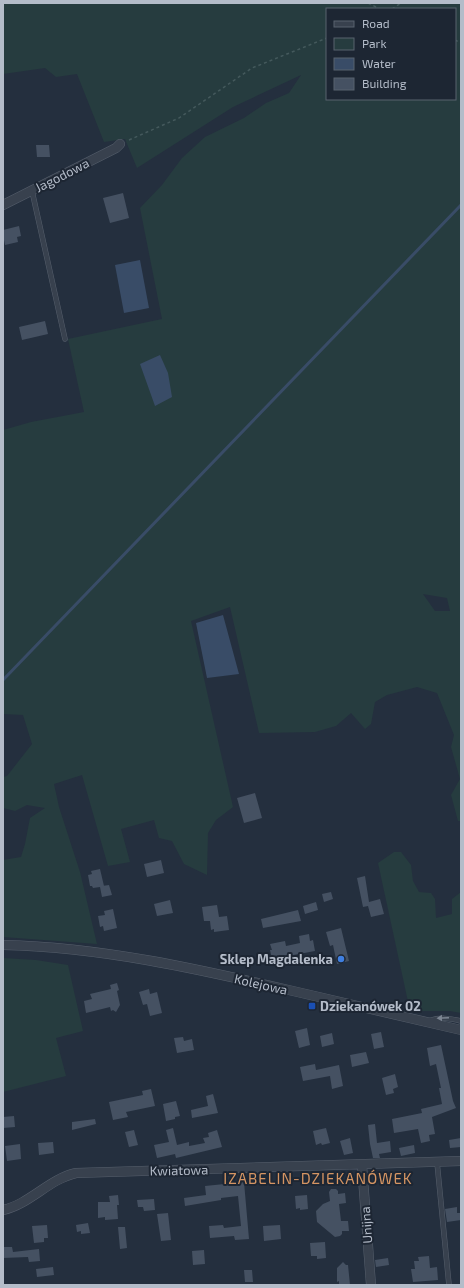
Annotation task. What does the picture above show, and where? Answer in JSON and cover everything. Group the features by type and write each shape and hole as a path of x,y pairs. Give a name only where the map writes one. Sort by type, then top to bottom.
{"street":[{"name":"Jagodowa","path":"3,205 116,148 120,144"},
{"name":"Kolejowa","path":"3,945 34,946 101,954 189,968 461,1030"},
{"name":"Kwiatowa","path":"3,1210 20,1204 60,1178 76,1173 461,1161"},
{"name":"Unijna","path":"362,1165 371,1285"}],"lane":[{"path":"32,191 66,339"},
{"path":"426,1022 441,1018 450,1018 461,1021"},
{"path":"437,1162 449,1285"}],"path":[{"path":"368,3 378,8"},
{"path":"120,144 179,118 252,68 326,38"}],"green space":[{"path":"3,3 461,3 461,821 458,821 451,795 460,779 451,747 454,735 437,693 417,687 387,695 375,702 371,724 365,729 351,713 336,726 315,732 259,733 230,607 191,621 233,807 216,820 208,833 207,875 184,864 172,841 159,838 154,820 121,829 130,862 108,866 82,775 54,784 59,807 80,872 97,944 3,937 3,860 21,857 30,818 45,808 27,805 15,811 3,808 3,777 7,776 32,744 23,715 3,714 3,430 31,422 84,412 68,339 162,319 140,208 162,185 182,158 205,137 244,118 266,103 289,93 301,75 233,107 137,168 125,139 104,142 77,74 56,77 45,68 3,74","holes":["423,594 447,598 450,611 435,611"]},
{"path":"394,852 401,852 411,865 413,881 419,892 431,893 435,899 436,918 452,914 452,899 461,892 461,1013 450,1011 410,1011 378,863"},
{"path":"3,958 36,960 68,965 83,1031 56,1038 66,1076 3,1092"}],"water":[{"path":"140,260 149,308 124,313 115,265"},
{"path":"160,355 168,373 172,397 155,406 140,364"},
{"path":"223,615 239,674 207,678 196,623"}],"building":[{"path":"36,145 49,145 50,157 37,157"},
{"path":"123,193 129,218 110,223 103,198"},
{"path":"19,226 21,236 17,237 18,242 5,245 4,240 3,241 3,230"},
{"path":"45,321 48,334 22,340 19,327"},
{"path":"255,793 262,818 244,823 237,798"},
{"path":"161,860 164,873 147,877 144,864"},
{"path":"100,869 104,886 109,885 112,895 102,897 100,887 93,888 90,886 88,875 92,874 91,871"},
{"path":"365,876 369,902 380,899 384,914 371,917 368,906 363,907 357,878"},
{"path":"331,892 333,899 324,902 322,894"},
{"path":"170,900 173,913 157,916 154,904"},
{"path":"316,902 318,910 305,914 303,906"},
{"path":"217,905 219,917 227,916 229,930 214,932 214,929 211,930 210,921 204,921 202,907"},
{"path":"113,909 117,928 104,931 103,926 100,927 98,916 105,915 104,911"},
{"path":"298,910 301,921 263,928 261,919"},
{"path":"341,928 349,961 337,964 333,945 330,946 326,932"},
{"path":"309,934 310,941 313,940 315,951 272,959 270,944 285,941 286,946 300,943 299,936"},
{"path":"117,983 120,1005 116,1012 113,1010 111,1011 110,1007 86,1013 84,1001 92,999 90,994 111,989 110,985"},
{"path":"149,989 150,994 157,992 162,1013 150,1016 147,1004 143,1005 139,992"},
{"path":"307,1028 310,1045 299,1048 295,1031"},
{"path":"381,1032 384,1047 374,1049 371,1034"},
{"path":"332,1033 334,1044 322,1047 320,1036"},
{"path":"183,1037 184,1041 192,1039 194,1050 177,1053 174,1038"},
{"path":"441,1045 453,1101 456,1108 432,1117 435,1134 429,1135 430,1141 421,1143 418,1129 394,1133 392,1119 422,1113 421,1109 442,1104 439,1088 441,1088 436,1064 430,1066 427,1048"},
{"path":"366,1052 369,1063 352,1067 350,1055"},
{"path":"315,1064 316,1070 339,1065 343,1086 332,1089 330,1076 303,1081 300,1067"},
{"path":"395,1074 398,1087 393,1089 394,1093 386,1095 382,1078"},
{"path":"151,1089 155,1106 126,1112 128,1117 113,1120 109,1102 143,1095 142,1091"},
{"path":"213,1094 218,1113 192,1118 191,1110 208,1106 206,1096"},
{"path":"176,1101 180,1116 166,1121 163,1104"},
{"path":"14,1116 15,1127 3,1128 3,1117"},
{"path":"95,1119 96,1124 72,1130 72,1122"},
{"path":"375,1124 377,1143 390,1141 391,1152 379,1154 380,1158 373,1158 370,1144 368,1125"},
{"path":"173,1128 177,1145 189,1142 189,1146 205,1143 203,1138 209,1137 208,1133 217,1130 222,1147 176,1158 175,1154 157,1158 154,1145 169,1142 166,1130"},
{"path":"326,1128 330,1143 322,1145 321,1143 316,1145 313,1131"},
{"path":"134,1130 138,1145 129,1147 125,1132"},
{"path":"350,1138 353,1153 344,1155 340,1141"},
{"path":"461,1138 461,1147 450,1148 449,1140"},
{"path":"53,1142 54,1153 39,1155 38,1143"},
{"path":"20,1144 21,1159 7,1161 5,1146"},
{"path":"414,1145 415,1153 401,1156 399,1148"},
{"path":"244,1182 249,1239 235,1240 234,1236 210,1238 209,1226 223,1225 224,1228 241,1226 238,1196 185,1206 184,1198 206,1195 205,1186"},
{"path":"331,1189 336,1189 338,1194 345,1193 346,1203 339,1204 341,1221 348,1221 349,1231 342,1231 340,1236 335,1237 317,1222 316,1211 323,1204 330,1201 329,1192"},
{"path":"118,1195 118,1219 105,1220 105,1217 98,1218 98,1202 110,1202 109,1196"},
{"path":"307,1195 308,1209 296,1209 295,1196"},
{"path":"154,1199 155,1210 144,1211 143,1207 138,1207 137,1200"},
{"path":"457,1207 457,1213 461,1213 461,1220 447,1222 445,1209"},
{"path":"168,1213 171,1240 161,1241 157,1214"},
{"path":"88,1223 90,1233 81,1234 81,1231 77,1232 76,1225"},
{"path":"47,1225 48,1238 44,1238 44,1242 34,1243 32,1226"},
{"path":"280,1225 281,1239 264,1241 263,1226"},
{"path":"118,1227 125,1227 127,1248 120,1249"},
{"path":"325,1242 326,1258 317,1259 317,1256 311,1256 310,1243"},
{"path":"3,1247 12,1247 13,1252 39,1249 40,1261 29,1262 28,1257 3,1258"},
{"path":"204,1250 205,1264 193,1265 192,1251"},
{"path":"429,1256 430,1268 437,1267 438,1280 413,1282 411,1269 415,1269 414,1261 419,1261 418,1257"},
{"path":"388,1258 389,1265 376,1267 375,1260"},
{"path":"343,1262 348,1265 350,1285 339,1285 339,1281 337,1282 337,1268"},
{"path":"53,1267 54,1275 37,1277 36,1269"},
{"path":"244,1270 252,1270 253,1282 245,1282"}],"waterway":[{"path":"3,680 461,205"}],"place":[{"name":"Sklep Magdalenka","path":"341,959"},
{"name":"Dziekanówek 02","path":"312,1006"}],"district":[{"name":"IZABELIN-DZIEKANÓWEK","path":"318,1178"}]}
